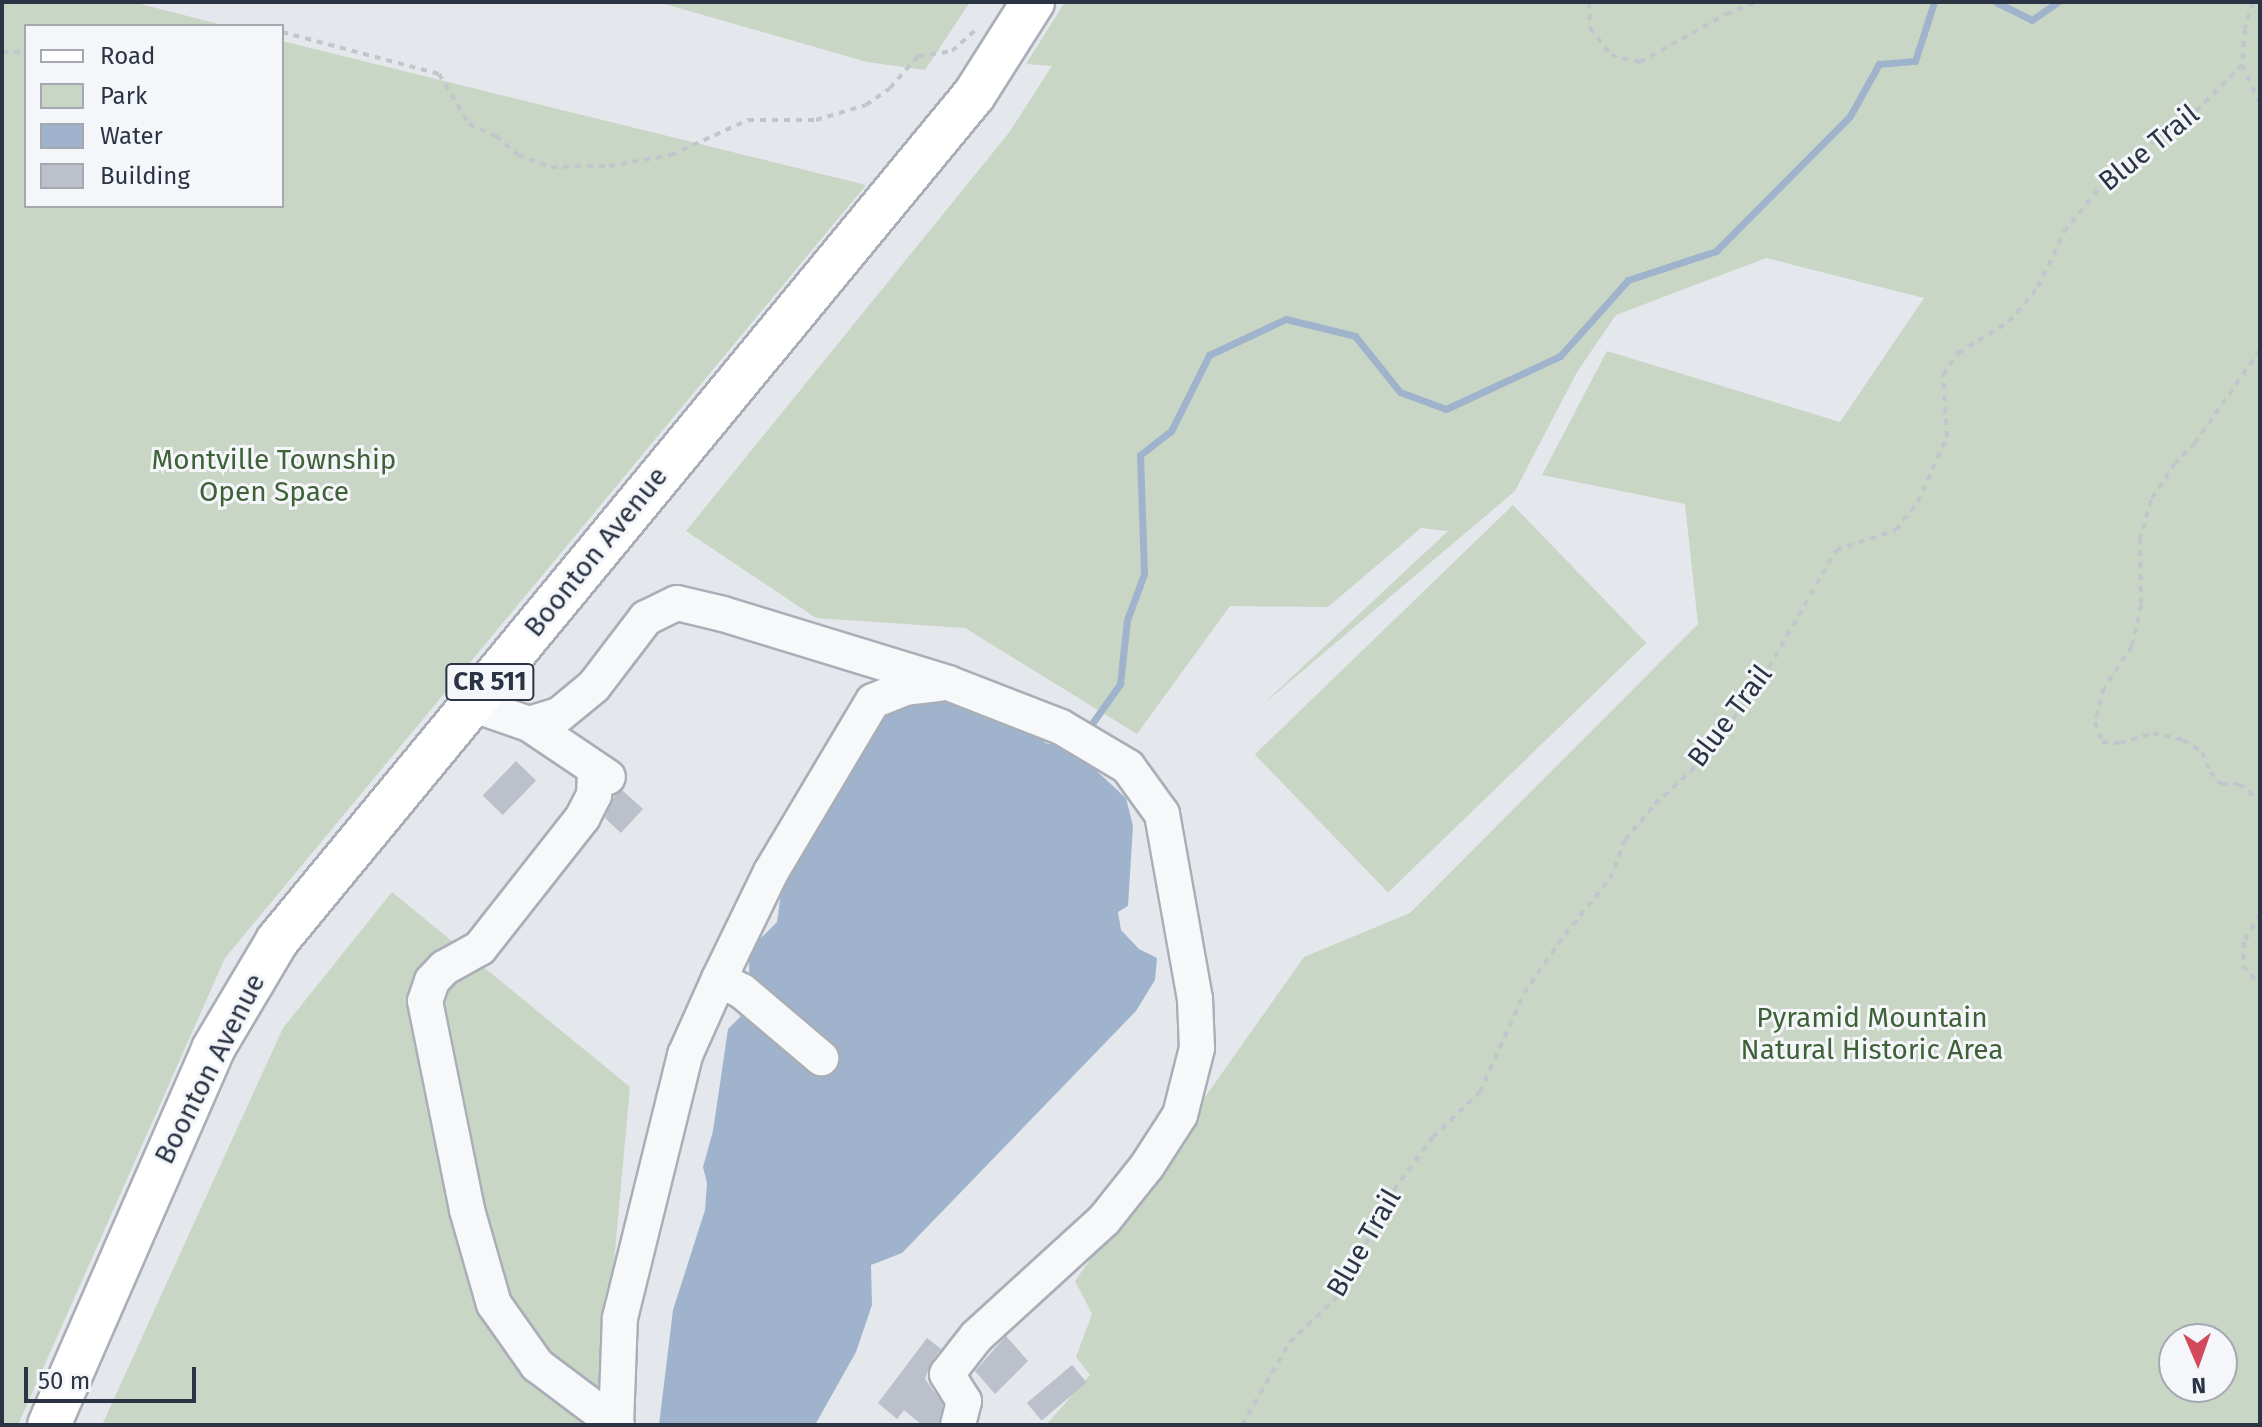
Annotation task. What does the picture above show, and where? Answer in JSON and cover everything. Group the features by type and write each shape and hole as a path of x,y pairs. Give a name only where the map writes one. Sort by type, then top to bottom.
{"main road":[{"name":"Boonton Avenue","path":"49,1425 213,1049 253,977 324,879 974,95 1033,2"}],"lane":[{"path":"529,724 559,715 594,686 646,618 677,603 723,614 948,683 1061,727 1108,752 1128,767 1162,814 1195,999 1197,1048 1180,1115 1147,1166 1104,1220 976,1337 947,1374 964,1401 958,1425"},
{"path":"617,1425 620,1318 685,1055 730,985 771,872 873,701 906,688 948,683"},
{"path":"471,704 529,724 601,773 583,817 480,948 444,968 432,981 425,1001 467,1210 494,1304 537,1365 617,1425"},
{"path":"730,985 816,1052"}],"path":[{"path":"1589,2 1590,28 1611,55 1640,62 1726,14 1758,2"},
{"path":"2253,2 2245,29 2242,65 2260,103"},
{"path":"284,33 439,74 469,124 496,136 518,155 551,167 609,166 671,155 748,120 816,120 866,105 890,88 918,56 952,51 978,28"},
{"path":"2,52 24,51"},
{"name":"Blue Trail","path":"1242,1425 1290,1342 1337,1297 1394,1190 1433,1137 1480,1092 1524,993 1565,934 1610,879 1625,840 1655,804 1705,758 1763,678 1836,550 1896,530 1918,502 1947,437 1943,375 1958,353 2009,322 2038,287 2064,232 2112,172 2196,111 2242,65"},
{"path":"2260,350 2151,500 2140,538 2141,605 2132,646 2104,688 2095,722 2102,742 2120,743 2153,733 2183,740 2202,752 2210,772 2221,784 2239,784 2260,801"},
{"path":"2260,914 2244,942 2243,966 2260,984"}],"green space":[{"name":"Montville Township Open Space","path":"2,2 133,2 218,24 24,24 24,208 284,208 284,41 866,185 225,958 18,1425 2,1425"},
{"path":"658,2 970,2 925,70 867,62"},
{"name":"Pyramid Mountain Natural Historic Area","path":"1065,2 2260,2 2260,1425 1046,1425 1090,1375 1076,1357 1092,1314 1075,1281 1304,957 1410,913 1698,624 1685,504 1542,475 1607,351 1840,422 1924,298 1766,258 1616,315 1577,372 1515,491 1261,706 1448,531 1421,528 1328,607 1230,606 1137,734 965,628 816,618 686,531 1008,134 1052,66 1026,64"},
{"path":"1513,505 1646,643 1388,892 1255,754"},
{"path":"392,892 630,1087 602,1393 579,1425 102,1425 283,1028"}],"water":[{"path":"920,698 947,701 1042,733 1045,743 1055,745 1061,735 1094,752 1089,764 1126,798 1133,826 1128,906 1118,912 1121,930 1139,949 1157,958 1155,980 1136,1011 902,1253 871,1265 872,1305 856,1352 815,1425 659,1425 673,1310 705,1210 707,1183 703,1167 713,1131 728,1029 750,1007 749,960 760,939 777,922 781,893 847,774 894,704"}],"building":[{"path":"516,761 536,780 503,815 483,796"},
{"path":"622,790 643,809 621,833 605,818 614,796"},
{"path":"1006,1336 1028,1361 995,1394 975,1371"},
{"path":"927,1338 941,1349 931,1362 925,1379 943,1404 939,1425 922,1425 904,1410 897,1419 878,1403"},
{"path":"1072,1365 1087,1383 1042,1421 1027,1403"}],"waterway":[{"path":"1086,732 1120,684 1127,620 1144,574 1140,455 1171,431 1209,355 1286,319 1355,336 1400,392 1446,409 1560,356 1628,280 1716,251 1850,116 1879,64 1915,61 1934,2"},
{"path":"1996,2 2032,20 2058,2"}]}
